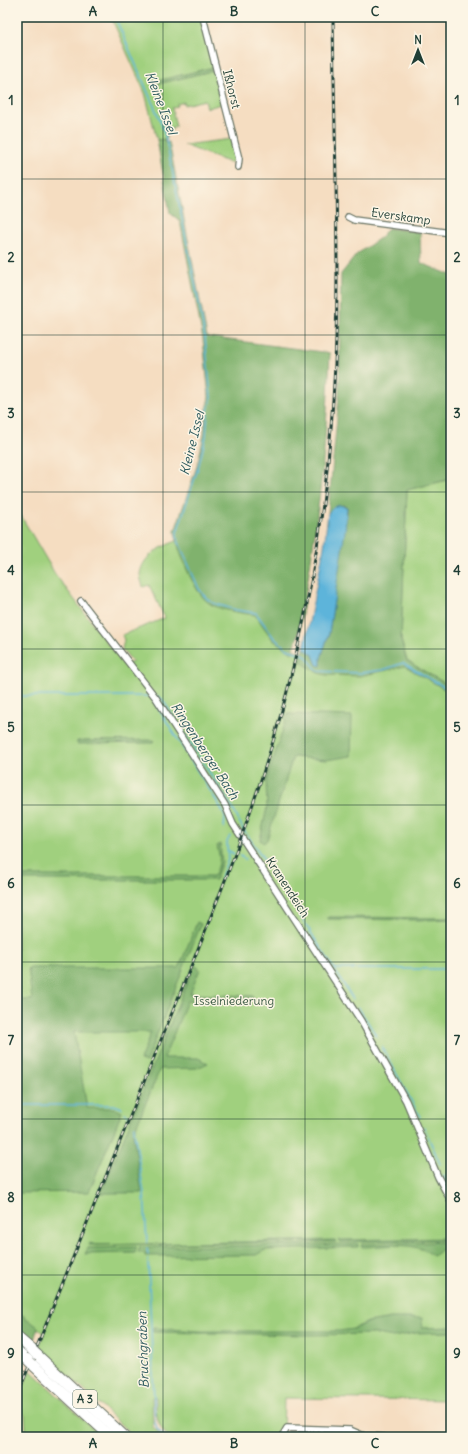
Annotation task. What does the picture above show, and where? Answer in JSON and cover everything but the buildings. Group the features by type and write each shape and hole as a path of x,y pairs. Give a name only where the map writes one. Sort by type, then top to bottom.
{"highway":[{"name":"A 3","path":"17,1337 32,1356 111,1437"},
{"name":"A 3","path":"17,1351 32,1356 125,1437"}],"street":[{"name":"Ißhorst","path":"203,17 239,159 238,167"},
{"name":"Everskamp","path":"348,217 354,220 451,233"},
{"name":"Kranendeich","path":"81,601 156,698 225,805 239,833 361,1021 406,1101 438,1177 451,1201"},
{"path":"284,1437 284,1433 287,1428 350,1430 364,1436 383,1437"},
{"path":"350,1430 350,1437"}],"green space":[{"path":"111,17 201,17 214,67 153,82 154,85 215,70 222,104 207,108 205,100 184,105 184,102 177,104 177,106 172,108 176,127 172,127 172,130 166,131 167,139 157,140 145,93"},
{"path":"214,67 215,70 153,85 153,82"},
{"path":"164,139 165,143 169,142 207,337 330,353 325,440 316,527 301,620 292,653 273,640 255,615 222,609 212,605 206,600 199,593 193,583 176,539 175,531 197,466 204,435 206,410 209,397 203,339 180,221 170,213 157,140"},
{"path":"232,139 237,158 230,163 184,145"},
{"path":"388,228 420,232 421,263 451,275 451,479 407,490 401,640 407,661 451,687 451,693 405,666 360,676 326,675 318,673 301,662 304,648 313,655 317,665 321,666 321,658 329,633 347,514 347,507 344,505 334,507 328,513 339,397 341,274 357,254 380,238"},
{"name":"Isselniederung","path":"451,479 451,687 412,664 451,689 451,1400 284,1398 283,1437 168,1437 159,1423 156,1408 156,1397 152,1397 153,1427 162,1437 134,1437 39,1348 44,1333 17,1312 17,509 55,574 124,665 133,662 122,649 124,640 122,635 165,618 149,585 143,587 140,576 142,568 149,557 159,549 177,541 198,591 255,612 288,648 305,653 318,668 407,661 401,640 407,490"},
{"path":"288,714 352,716 351,756 326,760 293,757 267,840 264,843 260,840 267,807 266,781"},
{"path":"154,740 153,743 77,744 77,741"},
{"path":"220,844 222,862 215,880 17,880 17,876 214,876 218,868 219,861 217,846"},
{"path":"328,917 451,918 451,919 328,919"},
{"path":"197,922 201,924 146,1062 140,1060 151,1032 74,1032 87,1108 114,1108 122,1112 89,1192 17,1193 17,1000 32,1000 28,968 179,968"},
{"path":"194,965 200,969 190,994 253,996 254,1000 187,1001 164,1058 198,1058 208,1063 197,1068 160,1069 133,1134 142,1193 101,1193"},
{"path":"451,1238 451,1240 339,1242 339,1240"},
{"path":"335,1240 336,1242 106,1245"},
{"path":"451,1242 451,1246 441,1250 433,1256 426,1251 409,1246 361,1247 362,1244"},
{"path":"358,1244 358,1247 265,1250 256,1255 145,1256 145,1253 138,1253 140,1247"},
{"path":"137,1247 135,1253 85,1254 88,1248"},
{"path":"17,1311 38,1327 33,1343 17,1329"},
{"path":"391,1318 422,1318 422,1328 451,1327 451,1332 416,1333 393,1337 377,1334 306,1335 153,1332 153,1328 200,1331 340,1331 353,1329 368,1322"},
{"path":"30,1370 102,1437 17,1437 17,1431 26,1431 25,1416 22,1410 17,1422 17,1402"}],"water":[{"path":"339,505 347,507 345,531 329,633 321,658 321,666 317,665 313,655 304,648 324,547 328,513 334,507"}],"waterway":[{"name":"Kleine Issel","path":"115,17 160,120 166,139 205,338 211,398 208,410 206,436 198,468 177,532 177,538 199,589 207,599 213,603 236,610 256,613 274,638 287,649 305,655 318,671 360,673 383,670 403,663 451,691"},
{"name":"Ringenberger Bach","path":"17,696 151,696"},
{"name":"Ringenberger Bach","path":"157,696 162,699 233,809 243,829 274,874"},
{"path":"155,703 221,808 225,817 224,828"},
{"path":"220,880 228,860 227,842 230,836"},
{"path":"229,851 234,854"},
{"path":"240,856 245,859"},
{"name":"Ringenberger Bach","path":"280,884 353,999"},
{"path":"334,969 451,969"},
{"path":"358,1007 377,1037"},
{"path":"382,1047 420,1117"},
{"path":"17,1104 114,1105 122,1108"},
{"path":"125,1113 128,1116"},
{"name":"Bruchgraben","path":"135,1126 134,1131 144,1193 147,1243"},
{"path":"424,1127 440,1164"},
{"name":"Ringenberger Bach","path":"444,1176 451,1188"},
{"name":"Bruchgraben","path":"147,1248 148,1255"},
{"name":"Bruchgraben","path":"148,1259 155,1422 157,1429 165,1437"}],"railway":[{"path":"17,1396 220,895 270,752 296,655 315,561 322,514 332,419 335,371 337,244 333,17"}]}
